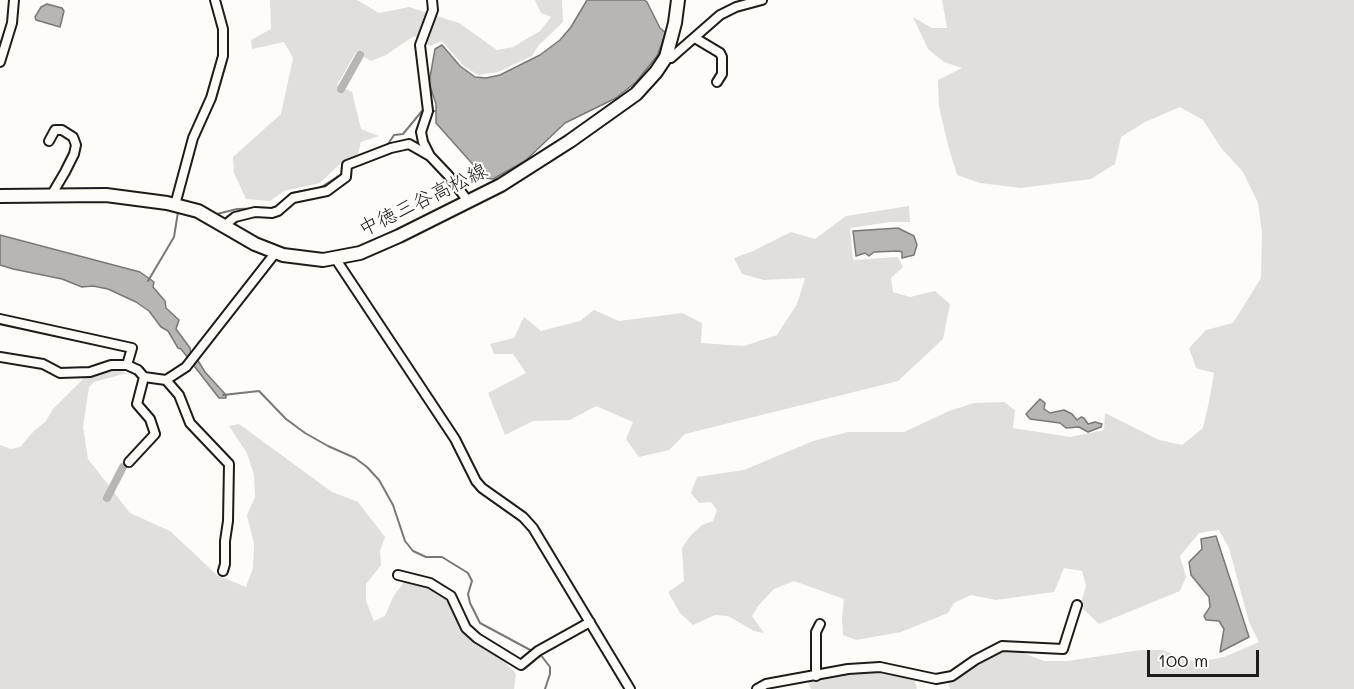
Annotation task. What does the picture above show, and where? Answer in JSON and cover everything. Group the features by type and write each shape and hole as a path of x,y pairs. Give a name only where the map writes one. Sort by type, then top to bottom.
{"main road":[{"name":"中徳三谷高松線","path":"0,196 106,195 176,205 198,211 255,244 276,252 311,259 335,258 360,253 381,245 524,171 610,113 646,85 666,57 675,23 678,0"}],"street":[{"path":"0,62 12,23 14,0"},
{"path":"176,205 194,138 211,98 223,56 223,29 215,0"},
{"path":"430,156 421,132 428,111 420,45 433,10 432,0"},
{"path":"666,57 671,58 720,15 736,7 762,0"},
{"path":"695,38 720,53 722,74 717,82"},
{"path":"50,141 56,130 62,130 73,137 76,145 70,163 52,194"},
{"path":"225,225 235,218 255,212 278,211 293,198 327,191 346,177 347,165 391,147 409,144 430,156 448,174 468,201"},
{"path":"0,357 43,364 60,373 90,372 111,365 128,365 138,370 144,377 166,380 186,367 276,252"},
{"path":"335,258 455,439 476,481 524,517 533,528 630,689"},
{"path":"0,319 132,348 128,365"},
{"path":"129,462 155,434 150,419 137,404 144,377"},
{"path":"166,380 178,395 190,423 229,464 228,521 223,571"},
{"path":"398,575 430,583 451,596 466,628 477,638 521,665 535,653 590,622"},
{"path":"757,689 766,684 848,669 880,667 936,679 952,676 1002,645 1063,649 1077,605"},
{"path":"816,676 816,632 820,624"}],"shaded area":[{"path":"270,0 357,0 379,13 409,7 459,23 497,50 513,47 540,31 551,17 541,13 535,0 562,0 563,22 539,45 532,56 498,72 478,75 464,66 442,41 430,46 414,36 386,55 371,61 356,52 337,85 352,92 361,129 379,136 361,142 357,157 341,163 320,183 284,191 270,201 246,199 234,173 233,157 281,114 293,58 284,42 252,49 251,40 271,29"},
{"path":"587,0 644,0 647,2 660,28 666,33 657,56 636,82 616,98 565,123 525,161 493,179 485,178 436,123 436,104 429,83 435,49 442,45 460,66 475,77 486,78 500,75 540,55 560,40 571,27"},
{"path":"942,0 1354,0 1354,689 950,689 948,683 1007,647 1044,661 1067,661 1141,650 1163,650 1186,660 1204,661 1224,657 1259,642 1249,622 1229,548 1219,530 1199,533 1180,556 1186,577 1180,591 1099,624 1080,606 1086,586 1082,571 1064,568 1054,592 996,600 971,595 954,603 948,613 901,632 856,640 843,635 844,599 794,581 774,589 752,616 764,633 754,631 728,616 715,615 693,625 680,613 668,592 684,581 682,548 690,536 702,525 713,521 717,510 711,502 699,503 691,493 697,477 744,470 813,441 848,432 904,432 949,411 974,403 1004,402 1015,410 1013,428 1070,437 1104,430 1105,413 1159,440 1182,445 1203,428 1214,373 1196,368 1189,348 1206,330 1233,323 1261,278 1262,232 1258,203 1243,172 1222,149 1203,120 1180,107 1145,122 1121,137 1115,164 1091,179 1021,188 980,183 957,175 939,107 938,80 962,68 944,62 928,49 913,17 932,28 947,28"},
{"path":"47,4 62,8 64,11 60,27 36,20 35,17 41,7"},
{"path":"909,206 910,222 890,222 850,228 853,260 898,257 903,267 891,278 893,292 910,297 935,291 950,304 943,339 898,381 685,434 669,450 639,457 626,439 633,422 596,406 570,420 533,421 505,435 488,393 526,373 513,354 494,354 490,344 514,338 524,317 541,331 580,321 594,310 619,321 682,313 702,323 701,343 744,346 777,335 797,304 805,278 764,280 742,274 734,258 791,232 815,239 846,216"},
{"path":"898,228 914,236 917,245 914,255 902,258 902,252 898,251 874,252 869,256 865,253 856,256 853,231"},
{"path":"0,235 140,272 154,282 153,287 165,301 166,308 179,320 176,329 190,348 191,354 226,395 226,398 219,398 178,348 168,331 161,327 149,311 108,289 93,286 82,287 62,279 0,265"},
{"path":"114,369 127,373 94,382 89,387 83,427 88,459 130,513 170,531 217,575 246,587 253,568 254,544 247,515 255,497 254,475 247,453 229,426 239,424 332,492 358,502 385,537 380,551 381,565 366,584 366,601 374,621 385,616 393,597 404,582 441,592 461,622 491,647 516,674 514,689 0,689 0,445 11,449 20,447 83,379 97,372"},
{"path":"1040,399 1045,403 1044,409 1050,413 1064,410 1077,420 1081,417 1088,424 1095,422 1102,424 1101,427 1088,432 1079,427 1066,428 1060,423 1030,419 1026,414"},
{"path":"1216,536 1249,637 1220,652 1224,629 1219,621 1206,620 1204,616 1210,607 1209,597 1191,575 1189,562 1202,549 1201,539"},
{"path":"847,673 879,673 914,678 917,689 811,689 808,682"}],"waterway":[{"path":"341,89 360,55"},
{"path":"383,147 394,135 403,134 422,111 435,111"},
{"path":"213,215 237,209 272,208 292,193 320,188 343,173"},
{"path":"148,281 174,237 178,212 200,219"},
{"path":"223,395 259,391 286,419 305,433 355,458 367,467 379,480 393,505 405,541 413,551 426,557 442,557 468,573 472,581 468,594 470,603 480,623 534,652"},
{"path":"107,498 123,467"},
{"path":"540,654 550,667 545,689"}]}
